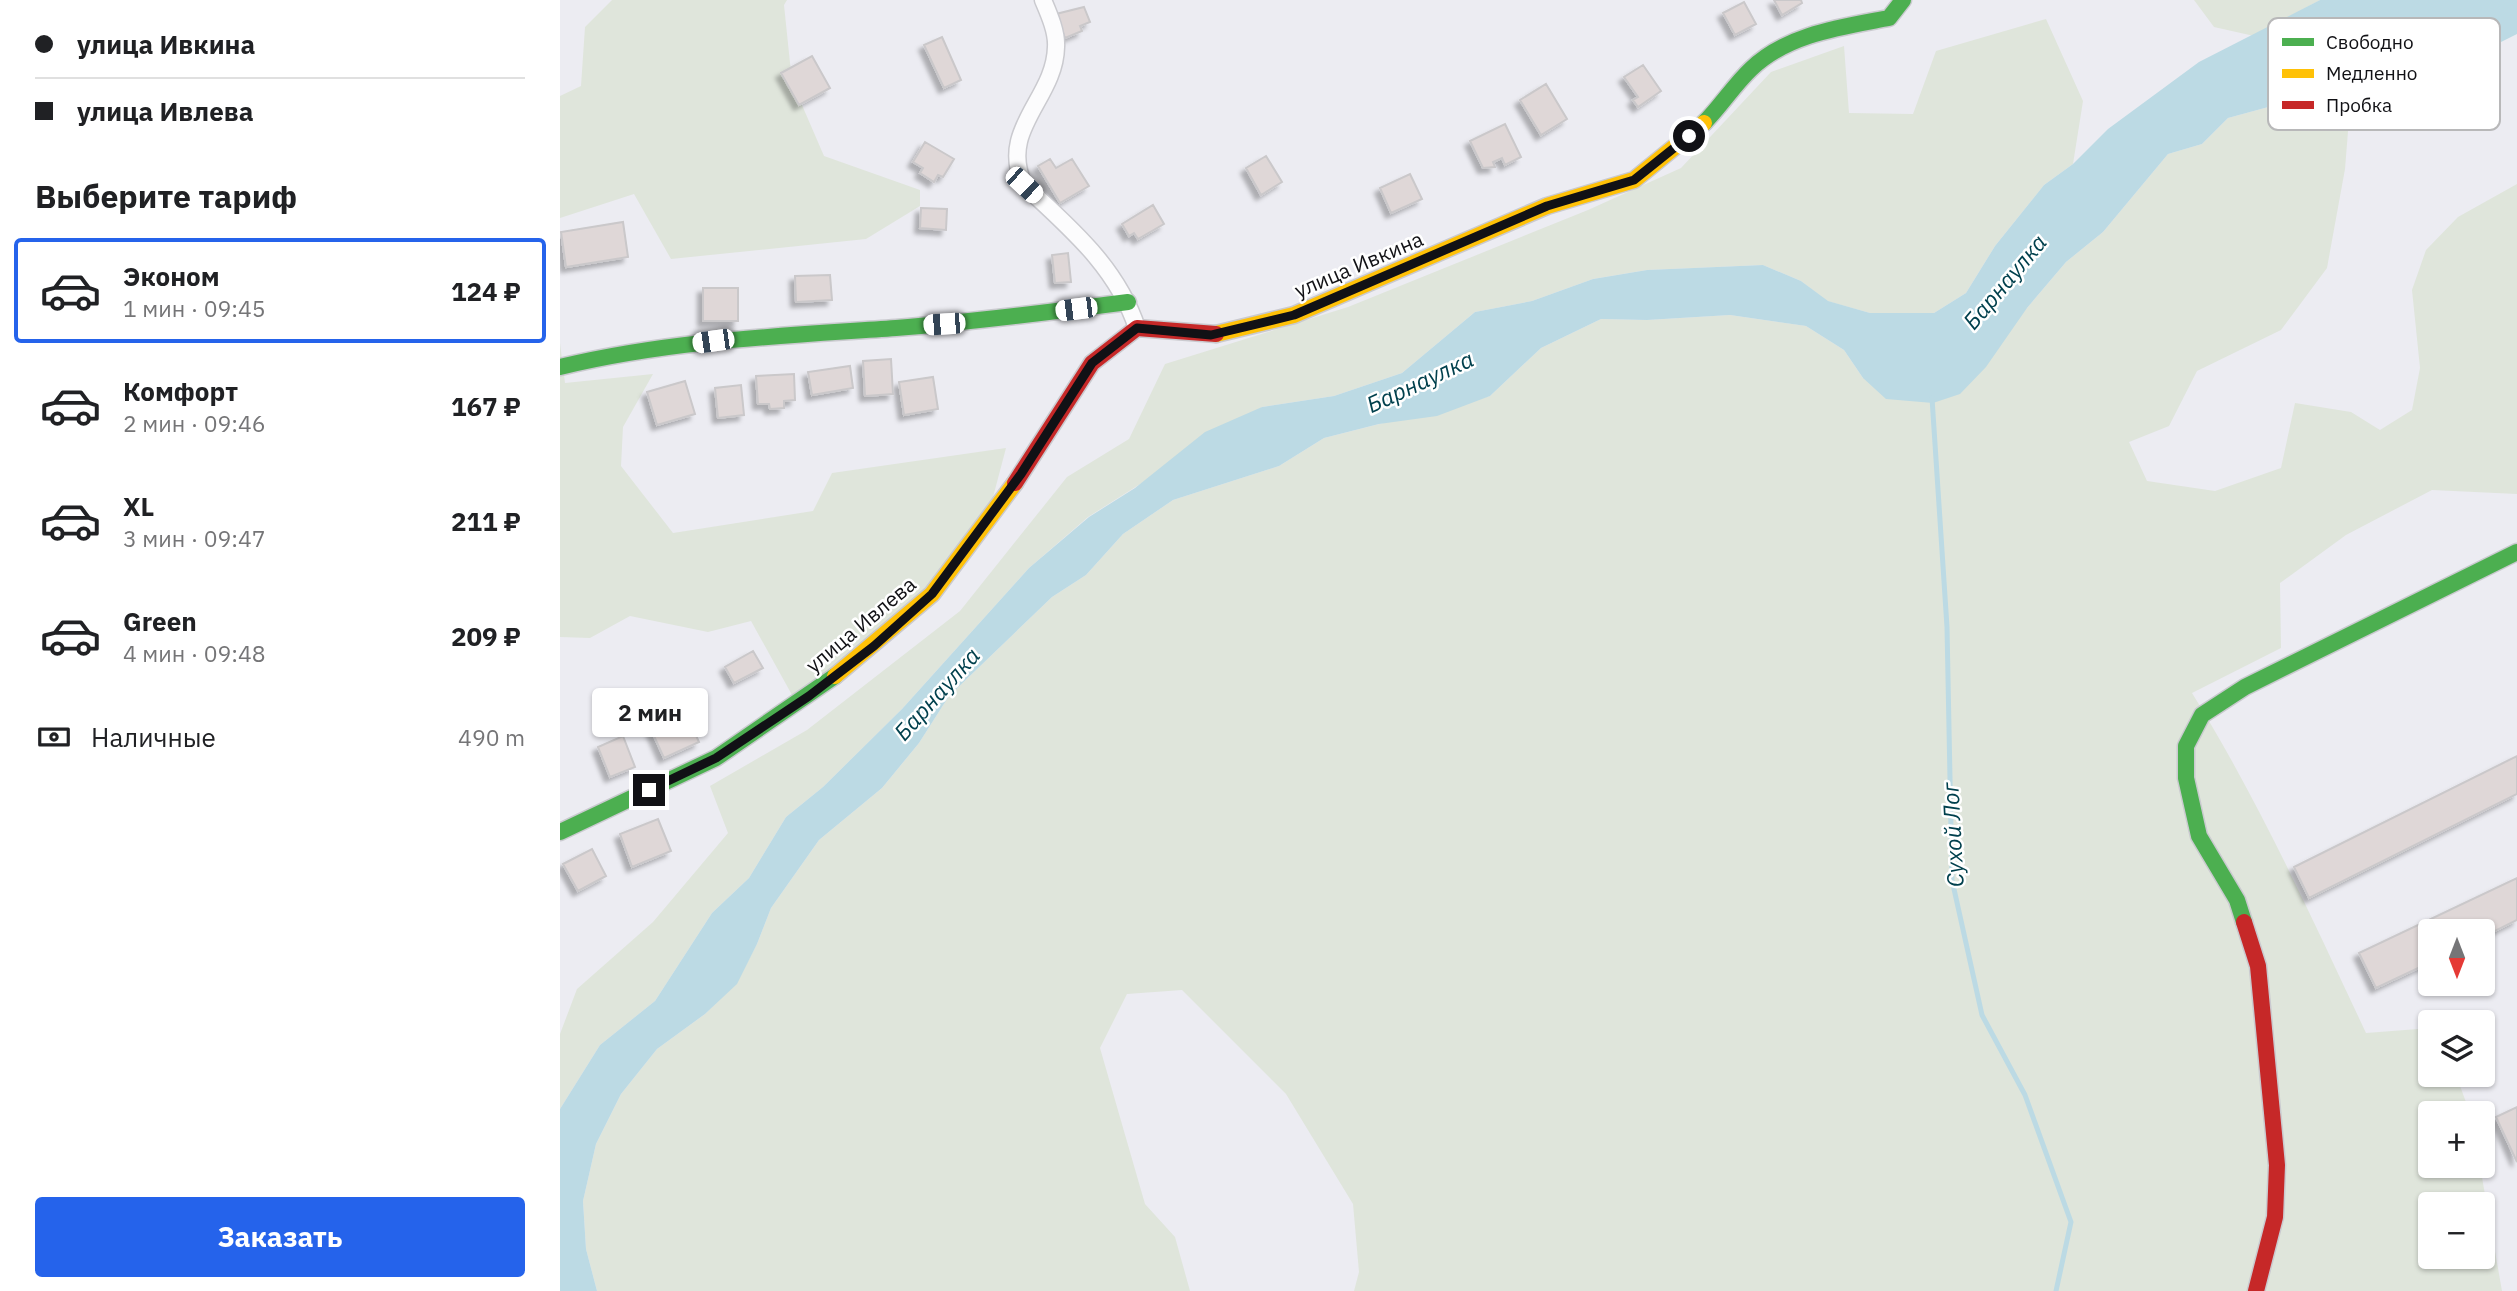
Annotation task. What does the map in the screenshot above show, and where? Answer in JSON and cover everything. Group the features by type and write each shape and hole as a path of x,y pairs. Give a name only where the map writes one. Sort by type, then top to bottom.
{"street":[{"path":"1043,0 1057,45 1055,59 1021,133 1015,155 1018,172 1024,185 1094,251 1128,302 1137,328"},
{"name":"улица Ивкина","path":"1137,328 1211,335 1294,315 1547,206 1634,180 1706,121 1753,67 1792,43 1829,29 1889,18 1903,0"},
{"path":"560,366 586,359 739,337 944,324 1128,302"},
{"name":"улица Ивлева","path":"560,832 716,758 809,696 874,646 932,594 1021,474 1092,363 1137,328"},
{"path":"2256,1291 2275,1217 2277,1165 2258,966 2237,900 2199,836 2186,778 2186,746 2202,715 2245,687 2517,552"}],"shaded area":[{"path":"612,0 787,0 784,5 792,82 824,156 920,190 920,206 866,239 671,259 634,194 560,218 560,96 581,86 585,27"},
{"path":"2194,0 2320,0 2287,18 2268,18 2268,28 2254,36 2214,27"},
{"path":"2046,19 2083,101 2073,164 2044,185 1995,246 1966,293 1934,313 1870,313 1827,301 1801,281 1763,265 1647,270 1593,279 1532,301 1475,312 1402,373 1334,396 1262,407 1088,517 1029,568 902,709 823,787 786,817 749,878 712,913 655,1001 600,1045 560,1109 560,1034 577,989 653,922 728,833 710,786 807,730 960,611 1067,477 1129,439 1165,364 1348,307 1588,210 1681,168 1771,72 1844,46 1849,113 1913,114 1936,51"},
{"path":"2268,107 2268,130 2348,130 2345,169 2327,268 2281,330 2197,371 2169,426 2129,442 2147,481 2215,491 2281,468 2295,403 2351,412 2380,430 2412,410 2420,368 2412,290 2426,250 2458,217 2517,184 2517,494 2432,490 2346,535 2280,583 2281,648 2192,693 2262,818 2366,1033 2418,1029 2418,1087 2460,1087 2466,1101 2418,1101 2418,1178 2482,1178 2485,1192 2418,1192 2418,1269 2495,1269 2495,1251 2502,1291 1354,1291 1359,1272 1353,1204 1286,1094 1182,990 1127,994 1100,1048 1145,1204 1175,1237 1190,1291 597,1291 586,1249 583,1201 596,1144 621,1094 657,1049 705,1014 736,984 757,944 771,908 819,840 882,788 919,743 949,696 1052,597 1086,575 1123,534 1173,500 1279,466 1324,438 1490,396 1541,348 1601,319 1647,320 1730,315 1806,326 1844,350 1863,378 2027,308 2066,262 2103,232 2168,154 2202,144 2228,118"},
{"path":"560,343 565,383 653,374 623,427 621,466 673,533 813,511 832,473 1006,448 992,501 921,605 797,704 751,621 708,632 630,616 590,638 560,637"}],"water":[{"path":"2320,0 2517,0 2517,34 2500,42 2500,18 2285,18"},
{"name":"Барнаулка","path":"2268,27 2268,107 2228,118 2202,144 2168,154 2103,232 2066,262 2027,308 1986,367 1960,394 1933,403 1886,399 1863,378 1844,350 1806,326 1730,315 1647,320 1601,319 1541,348 1490,396 1437,416 1379,424 1324,438 1279,466 1173,500 1123,534 1086,575 1052,597 949,696 919,743 882,788 819,840 771,908 737,984 705,1014 657,1049 621,1094 596,1144 583,1201 586,1249 597,1291 560,1291 560,1109 600,1045 655,1001 712,913 749,878 786,817 823,787 902,709 1029,568 1089,517 1135,488 1205,432 1262,407 1334,396 1402,373 1475,312 1532,301 1593,279 1647,270 1763,265 1801,281 1828,301 1870,313 1934,313 1966,293 1995,246 2044,185 2073,164 2108,129 2199,62"}],"building":[{"path":"1774,0 1801,0 1802,3 1782,15"},
{"path":"1744,2 1756,24 1735,35 1723,13"},
{"path":"1084,7 1090,22 1080,26 1082,31 1065,38 1056,14"},
{"path":"942,37 961,80 944,88 924,45"},
{"path":"812,56 830,88 799,105 781,73"},
{"path":"1643,65 1661,91 1638,107 1633,100 1638,97 1624,77"},
{"path":"1546,84 1567,119 1541,135 1520,100"},
{"path":"1505,124 1521,157 1505,165 1502,158 1493,162 1495,167 1483,168 1470,141"},
{"path":"925,142 954,159 943,177 938,175 934,182 920,173 923,168 913,162"},
{"path":"1266,156 1282,182 1261,195 1246,168"},
{"path":"1050,159 1056,168 1072,159 1089,186 1060,203 1038,166"},
{"path":"1410,174 1422,199 1391,213 1380,188"},
{"path":"1153,205 1164,224 1138,239 1134,233 1129,236 1122,224"},
{"path":"921,208 947,209 946,230 920,228"},
{"path":"623,222 628,257 566,267 561,232"},
{"path":"1068,253 1071,282 1055,283 1052,255"},
{"path":"830,275 832,300 796,302 795,276"},
{"path":"703,288 738,288 738,321 703,321"},
{"path":"891,359 893,394 865,396 863,361"},
{"path":"850,366 853,388 812,395 808,372"},
{"path":"794,374 795,400 784,401 784,408 770,409 769,404 758,404 756,376"},
{"path":"933,377 938,409 904,415 899,382"},
{"path":"685,381 695,414 657,425 647,392"},
{"path":"741,385 744,415 718,418 715,388"},
{"path":"753,651 763,668 734,683 725,667"},
{"path":"684,709 699,742 664,758 649,725"},
{"path":"623,736 635,767 610,777 598,747"},
{"path":"2517,756 2517,794 2309,898 2294,867"},
{"path":"658,819 671,851 632,867 620,834"},
{"path":"592,849 606,876 578,891 563,864"},
{"path":"2517,878 2517,920 2496,930 2496,919 2431,919"},
{"path":"2418,925 2418,968 2376,988 2359,953"},
{"path":"2517,1107 2517,1162 2496,1117"}],"waterway":[{"name":"Сухой Лог","path":"1932,398 1947,627 1952,880 1982,1015 2025,1095 2071,1222 2056,1291"}],"traffic: fast":[{"path":"1704,123 1745,75 1765,57 1816,34 1889,18 1903,0"},
{"path":"560,367 685,345 954,323 1128,302"},
{"path":"2244,922 2237,900 2199,836 2186,778 2186,746 2202,715 2245,687 2517,552"},
{"path":"560,832 716,758 835,676"}],"traffic: slow":[{"path":"1216,334 1294,315 1547,206 1634,180 1704,123"},
{"path":"835,676 932,594 1015,483"}],"traffic: jam":[{"path":"1015,483 1092,363 1137,328 1216,334"},
{"path":"2244,922 2258,966 2277,1165 2275,1217 2256,1291"}],"route":[{"path":"649,790 716,758 809,696 874,646 932,594 1021,474 1092,363 1137,328 1211,335 1294,315 1547,206 1634,180 1689,136"}]}
